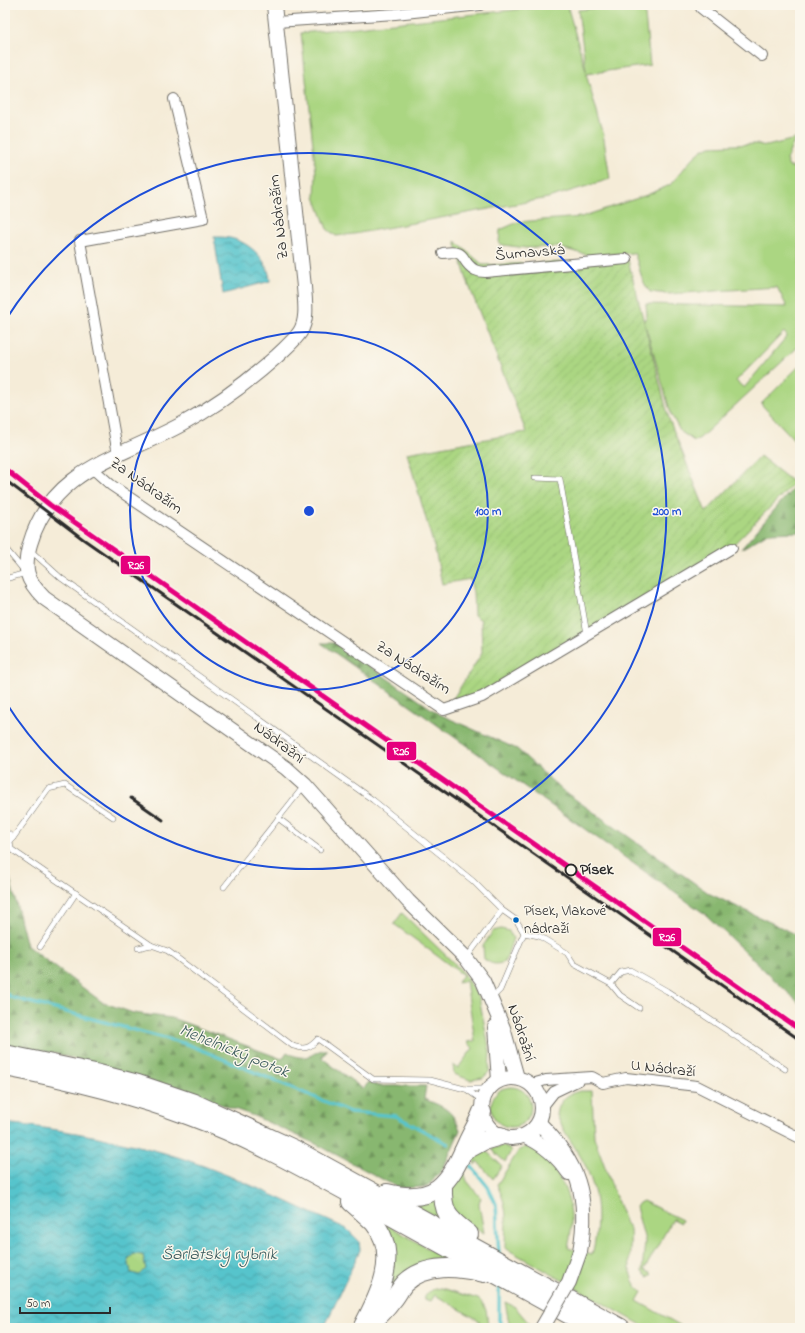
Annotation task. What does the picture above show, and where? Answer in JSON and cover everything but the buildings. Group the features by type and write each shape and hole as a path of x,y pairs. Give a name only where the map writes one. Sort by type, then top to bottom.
{"highway":[{"path":"5,1054 95,1073 138,1084 194,1103 294,1148 370,1189 506,1272 593,1328"},
{"path":"5,1067 90,1085 143,1100 191,1116 250,1142 506,1272 621,1328"},
{"path":"370,1189 411,1198 431,1193 443,1186 463,1152 488,1096"},
{"path":"463,1152 483,1141 500,1136"},
{"path":"330,1183 375,1224 382,1236 386,1251 386,1264 380,1290 362,1328"},
{"path":"443,1186 444,1210 483,1259"},
{"path":"366,1328 385,1311 404,1284 416,1275 428,1270 447,1268 483,1259"}],"main road":[{"name":"Za Nádražím","path":"29,549 33,532 44,511 67,486 91,467 184,424 252,378 301,331 305,320 304,287 274,5"},
{"path":"26,573 29,549"},
{"name":"Nádražní","path":"26,573 33,588 44,598 286,768 305,785 408,901 466,958 483,981 492,999 517,1078"},
{"name":"Nádražní","path":"488,1096 497,1045 492,999"},
{"path":"517,1078 532,1084 537,1091 543,1106 539,1123 525,1136 517,1138 500,1136 488,1126 488,1096 517,1078"},
{"path":"539,1123 554,1138 568,1157 580,1190 584,1216 584,1230 580,1251 569,1282 542,1328"},
{"path":"525,1136 538,1142 554,1154 580,1190"}],"street":[{"path":"276,22 395,10 480,5"},
{"path":"702,7 762,56"},
{"name":"Za Nádražím","path":"118,454 80,241 203,220 174,99"},
{"name":"Šumavská","path":"443,253 455,251 460,254 475,270 485,272 627,259"},
{"name":"Za Nádražím","path":"91,467 118,489 444,710 482,697 732,548"},
{"name":"U Nádraží","path":"532,1084 546,1080 592,1077 603,1083 626,1078 697,1086 800,1138"},
{"path":"543,1106 554,1092 584,1078"}],"lane":[{"path":"535,478 560,479 587,634"},
{"path":"5,548 26,573 5,579"},
{"path":"29,549 61,578 373,800 473,881 502,910 516,920 524,933 539,936 567,953 574,964 611,984 620,994 639,1008"},
{"path":"113,817 65,785 48,789 10,841 11,849 152,945 168,952 293,1046 302,1049 311,1047 318,1039 373,1079 430,1080 488,1096"},
{"path":"224,887 305,785"},
{"path":"278,818 320,850"},
{"path":"5,831 13,838"},
{"path":"40,947 76,893"},
{"path":"466,958 502,910"},
{"path":"492,999 500,990 524,933"},
{"path":"138,948 152,945"},
{"path":"611,984 621,972 630,970 667,991 785,1069"},
{"path":"465,1089 488,1096"}],"green space":[{"path":"567,5 586,71 578,10 623,5 644,5 650,65 586,74 603,133 610,179 548,198 354,234 336,236 327,229 315,197 316,173 301,33"},
{"path":"795,139 786,160 789,167 800,167 800,345 700,438 694,441 680,431 671,414 644,321 647,315 646,304 787,307 777,287 669,294 650,292 642,278 634,253 588,255 557,247 526,248 503,245 499,243 500,230 518,222 581,217 647,195 670,185 693,158 702,150 710,146 756,144 767,146","holes":["784,332 787,336 744,388 736,381"]},
{"path":"455,241 483,265 628,260 669,419 706,512 760,456 794,483 723,555 509,681 449,705 482,653 481,620 474,615 473,592 470,579 442,584 435,550 407,453 526,432 468,283"},
{"path":"800,365 800,446 761,404"},
{"path":"800,480 800,532 768,533 741,549"},
{"path":"321,643 336,643 439,714 517,749 562,790 710,894 793,933 800,938 800,1004 705,914"},
{"path":"5,859 27,946 102,1002 133,1013 172,1018 282,1059 287,1052 295,1056 306,1057 318,1051 327,1050 322,1058 363,1089 369,1082 379,1086 426,1086 424,1099 437,1104 450,1113 454,1117 460,1130 444,1167 431,1183 425,1187 399,1188 316,1144 254,1116 192,1094 58,1054 5,1045"},
{"path":"402,913 461,970 479,998 490,1052 489,1072 483,1078 470,1080 454,1074 453,1065 458,1068 473,1048 467,1042 475,1041 466,981 457,983 463,975 394,924"},
{"path":"501,929 509,931 513,938 505,962 497,964 484,959 483,946 493,931"},
{"path":"511,1087 519,1089 525,1093 529,1099 531,1107 529,1115 525,1121 519,1125 511,1127 503,1125 497,1121 493,1115 491,1107 493,1099 497,1093 503,1089"},
{"path":"592,1091 594,1137 626,1224 630,1230 630,1272 636,1286 642,1292 637,1301 685,1328 647,1328 505,1248 506,1216 504,1202 497,1185 519,1150 526,1147 542,1154 545,1157 564,1186 570,1206 571,1216 568,1248 592,1255 595,1243 597,1219 595,1195 583,1161 557,1115 564,1098 572,1093"},
{"path":"502,1146 509,1148 511,1151 505,1162 492,1150 493,1148"},
{"path":"485,1150 502,1166 493,1179 477,1161 475,1165 475,1162 470,1158"},
{"path":"463,1169 467,1181 481,1198 479,1204 484,1233 475,1227 473,1230 461,1223 449,1201 453,1185"},
{"path":"437,1197 444,1221 414,1205"},
{"path":"643,1201 682,1220 681,1223 673,1219 644,1270 652,1274 648,1277 642,1272 645,1241 636,1207"},
{"path":"381,1221 449,1261 382,1304"},
{"path":"134,1254 143,1255 146,1270 140,1275 131,1274 128,1259"},
{"path":"442,1288 478,1299 484,1305 488,1328 476,1328 480,1321 435,1295 431,1301 424,1299 431,1290"},
{"path":"505,1302 515,1307 533,1328 510,1328"}],"water":[{"path":"214,237 237,240 251,248 266,266 270,281 223,294"},
{"name":"Šarlatský rybník","path":"5,1123 95,1136 162,1152 205,1166 347,1229 359,1241 360,1250 324,1328 5,1328","holes":["134,1254 143,1255 146,1269 140,1275 131,1273 128,1259"]}],"waterway":[{"name":"Mehelnický potok","path":"5,992 10,997 187,1044 350,1112 396,1116 448,1144"},
{"name":"Mehelnický potok","path":"471,1166 488,1187 496,1204 499,1255"},
{"name":"Mehelnický potok","path":"499,1282 499,1320 503,1328"}],"railway":[{"path":"5,480 83,539 800,1040"},
{"path":"131,798 163,820"}],"transit line":[{"name":"R26","path":"5,469 50,505 800,1030"}],"place":[{"name":"Písek","path":"571,870"},
{"name":"Písek, Vlakové nádraží","path":"516,920"}]}
